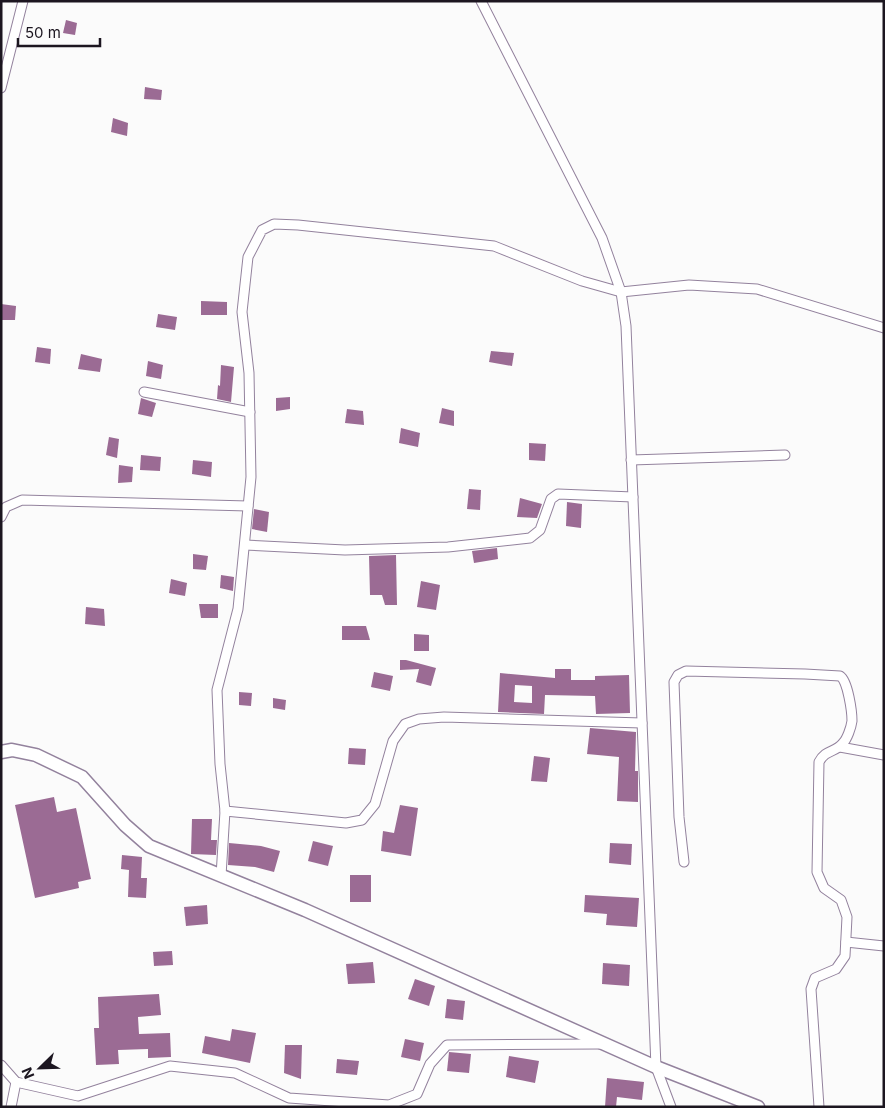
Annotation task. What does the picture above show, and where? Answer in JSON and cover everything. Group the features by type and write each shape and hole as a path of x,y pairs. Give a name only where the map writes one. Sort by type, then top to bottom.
{"street":[{"path":"1,88 22,1"},
{"path":"481,1 602,238 621,292 626,326 656,1067 670,1107"},
{"path":"221,876 225,811 220,764 217,690 238,609 251,477 249,373 242,312 248,257 262,230 274,224 298,225 494,246 582,281 621,292 689,285 757,289 884,328"},
{"path":"144,392 250,412"},
{"path":"631,460 785,455"},
{"path":"244,545 345,550 448,547 530,538 540,530 552,499 558,494 633,497"},
{"path":"1,517 6,507 22,500 248,506"},
{"path":"684,862 679,817 675,722 674,682 678,675 686,671 805,674 840,676 844,678 852,721 845,741 840,747 823,755 819,762 817,872 824,888 841,900 847,917 845,956 836,969 815,978 811,989 818,1107"},
{"path":"225,811 346,823 362,820 375,804 393,741 405,724 419,719 444,717 642,723"},
{"path":"840,747 884,755"},
{"path":"1,752 12,750 36,755 82,777 124,824 148,846 305,910 656,1067 758,1107"},
{"path":"846,942 884,946"},
{"path":"1,1065 16,1082 78,1096 170,1066 235,1073 289,1098 390,1105 417,1094 430,1064 447,1045 605,1044"},
{"path":"11,1107 16,1082"}],"building":[{"path":"66,20 77,23 75,35 63,33"},
{"path":"145,87 162,90 161,100 144,99"},
{"path":"113,118 128,123 127,136 111,132"},
{"path":"201,301 227,302 227,315 201,315"},
{"path":"1,304 16,306 15,320 1,320"},
{"path":"158,314 177,317 175,330 156,327"},
{"path":"37,347 51,349 50,364 35,362"},
{"path":"491,351 514,353 512,366 489,362"},
{"path":"81,354 102,359 100,372 78,369"},
{"path":"148,361 163,365 161,379 146,376"},
{"path":"221,365 234,367 231,402 217,399"},
{"path":"290,397 290,409 276,411 276,398"},
{"path":"141,398 156,403 152,417 138,414"},
{"path":"442,408 454,411 454,426 439,423"},
{"path":"347,409 363,411 364,425 345,423"},
{"path":"401,428 420,433 418,447 399,443"},
{"path":"109,437 119,439 117,458 106,455"},
{"path":"529,443 546,444 545,461 529,460"},
{"path":"141,455 161,457 160,471 140,470"},
{"path":"193,460 212,462 211,477 192,474"},
{"path":"119,465 133,467 132,482 118,483"},
{"path":"469,489 481,490 480,510 467,509"},
{"path":"520,498 542,504 537,518 517,517"},
{"path":"567,502 582,504 581,528 566,526"},
{"path":"254,509 269,512 267,532 252,529"},
{"path":"497,548 498,559 474,563 472,551"},
{"path":"193,554 208,556 206,570 193,569"},
{"path":"396,555 397,605 385,605 382,595 370,595 369,556"},
{"path":"221,575 234,577 233,591 220,588"},
{"path":"171,579 187,583 185,596 169,593"},
{"path":"421,581 440,585 436,610 417,607"},
{"path":"199,604 218,604 218,618 201,618"},
{"path":"86,607 104,609 105,626 85,624"},
{"path":"342,626 366,626 370,640 342,640"},
{"path":"414,634 429,635 429,651 414,651"},
{"path":"400,660 436,668 431,686 416,682 419,669 400,670"},
{"path":"555,669 571,669 571,680 595,680 595,676 629,675 630,713 596,714 595,696 545,695 544,714 498,712 500,673 555,678","holes":["515,685 532,686 532,703 514,702"]},
{"path":"374,672 393,676 390,691 371,687"},
{"path":"239,692 252,693 251,706 239,705"},
{"path":"273,698 286,700 285,710 273,708"},
{"path":"590,728 636,732 635,771 638,771 638,802 617,801 619,757 587,754"},
{"path":"349,748 366,749 365,765 348,764"},
{"path":"534,756 550,758 547,782 531,781"},
{"path":"54,797 57,812 76,808 91,879 78,882 79,888 35,898 15,805"},
{"path":"400,805 418,808 411,856 381,851 383,831 394,833"},
{"path":"192,819 212,819 211,840 217,840 216,855 191,854"},
{"path":"313,841 333,846 328,866 308,861"},
{"path":"229,843 261,846 280,851 274,872 255,867 228,865"},
{"path":"610,843 632,844 631,865 609,863"},
{"path":"122,855 142,857 141,878 147,878 146,898 128,897 129,870 121,869"},
{"path":"350,875 371,875 371,902 350,902"},
{"path":"585,895 639,898 637,927 606,925 607,914 584,912"},
{"path":"207,905 208,924 186,926 184,907"},
{"path":"172,951 173,965 154,966 153,952"},
{"path":"373,962 375,983 348,984 346,964"},
{"path":"603,963 630,965 629,986 602,984"},
{"path":"415,979 435,986 429,1006 408,999"},
{"path":"159,994 161,1015 138,1017 139,1034 170,1033 171,1057 148,1058 148,1049 118,1050 119,1064 96,1065 94,1028 99,1028 98,997"},
{"path":"447,999 465,1001 463,1020 445,1018"},
{"path":"232,1029 256,1033 250,1063 202,1053 205,1036 230,1041"},
{"path":"405,1039 424,1043 420,1061 401,1057"},
{"path":"285,1045 302,1045 301,1079 284,1073"},
{"path":"449,1052 471,1054 469,1073 447,1071"},
{"path":"509,1056 539,1061 535,1083 506,1077"},
{"path":"337,1059 359,1061 357,1075 336,1073"},
{"path":"607,1078 644,1082 642,1100 617,1097 616,1107 605,1107"}]}
